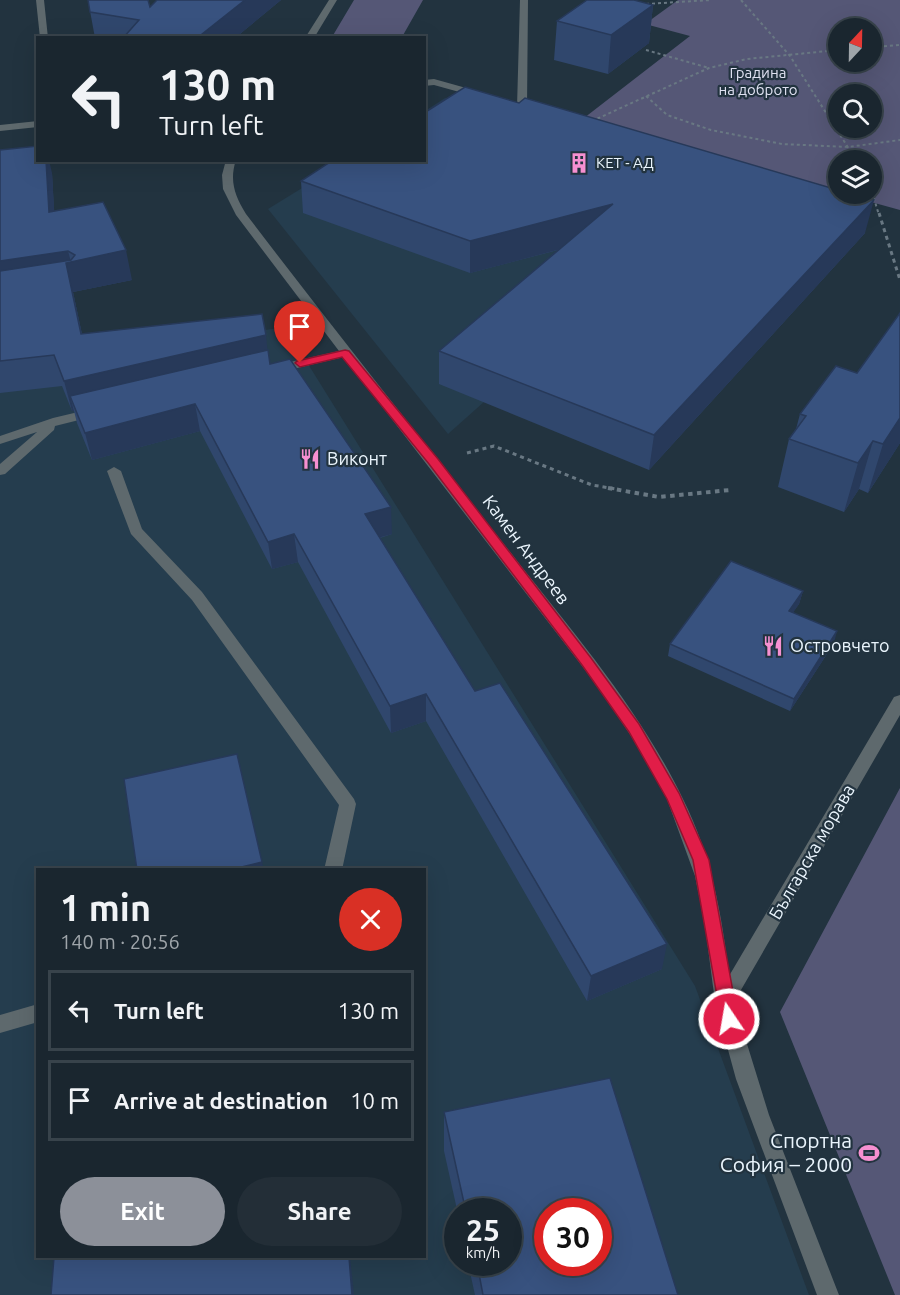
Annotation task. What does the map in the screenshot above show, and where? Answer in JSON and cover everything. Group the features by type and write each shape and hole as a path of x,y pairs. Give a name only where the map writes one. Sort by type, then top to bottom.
{"street":[{"path":"40,0 44,36"},
{"path":"310,36 333,0"},
{"path":"522,107 524,0"},
{"path":"426,82 434,82 489,98"},
{"path":"511,104 583,125"},
{"path":"0,128 36,124"},
{"name":"Камен Андреев","path":"230,162 227,171 227,192 236,207 345,353 434,462 586,662 634,728 674,798 701,860 713,922 724,1002 759,1114 828,1295"},
{"path":"264,372 345,353"},
{"path":"0,440 57,421 103,410"},
{"path":"0,471 57,421"},
{"path":"114,471 136,531 197,596 348,804 333,868"},
{"name":"Българска морава","path":"724,1002 900,701"},
{"path":"0,1024 36,1014"}],"path":[{"path":"642,4 711,0"},
{"path":"741,0 790,56 850,150"},
{"path":"882,46 900,45"},
{"path":"646,50 709,68"},
{"path":"583,125 709,68 747,59 828,51"},
{"path":"646,96 667,115 711,130 782,144 848,147 900,140"},
{"path":"876,204 900,280"},
{"path":"434,462 494,446 592,485 659,498 730,490"}],"shaded area":[{"path":"445,98 728,184 448,434 268,209 344,162 426,162 426,110"},
{"path":"285,327 695,986 809,1295 0,1295 0,371"}],"green space":[{"path":"354,0 423,0 403,36 333,36"},
{"name":"Градина на доброто","path":"678,0 900,0 900,210 878,204 882,204 882,150 828,150 828,189 584,118 690,36 645,24"},
{"name":"Спортна София – 2000","path":"900,788 900,1295 895,1295 780,1012"}],"building":[{"path":"88,0 148,0 150,7 157,0 245,0 200,36 125,36 139,20 90,12"},
{"path":"587,0 634,0 653,5 611,35 557,21"},
{"path":"465,87 519,103 525,98 828,187 828,204 870,204 654,435 439,351 613,204 470,241 301,181 330,162 426,162 426,112"},
{"path":"36,146 36,162 46,162 49,212 103,202 126,250 66,263 81,334 262,314 266,335 64,381 54,355 0,361 0,271 71,260 75,255 68,251 0,261 0,150"},
{"path":"900,313 900,418 883,444 873,441 858,463 789,439 806,416 800,414 836,366 857,373"},
{"path":"268,350 270,364 290,359 391,507 365,514 475,691 500,683 667,944 591,976 426,694 390,706 294,534 268,542 195,404 85,433 70,396"},
{"path":"731,561 803,591 789,611 837,631 794,699 670,644"},
{"path":"237,754 262,862 237,868 137,868 124,779"},
{"path":"610,1078 678,1295 483,1295 479,1276 522,1276 522,1198 463,1198 444,1112"},
{"path":"54,1258 349,1258 352,1295 51,1295"}],"place":[{"name":"КЕТ - АД","path":"579,163"},
{"name":"Виконт","path":"310,459"},
{"name":"Островчето","path":"773,646"},
{"name":"Спортна София – 2000","path":"869,1153"}],"route":[{"path":"300,363 345,353 434,462 634,728 674,798 701,860 713,922 724,1002 729,1019"}]}
